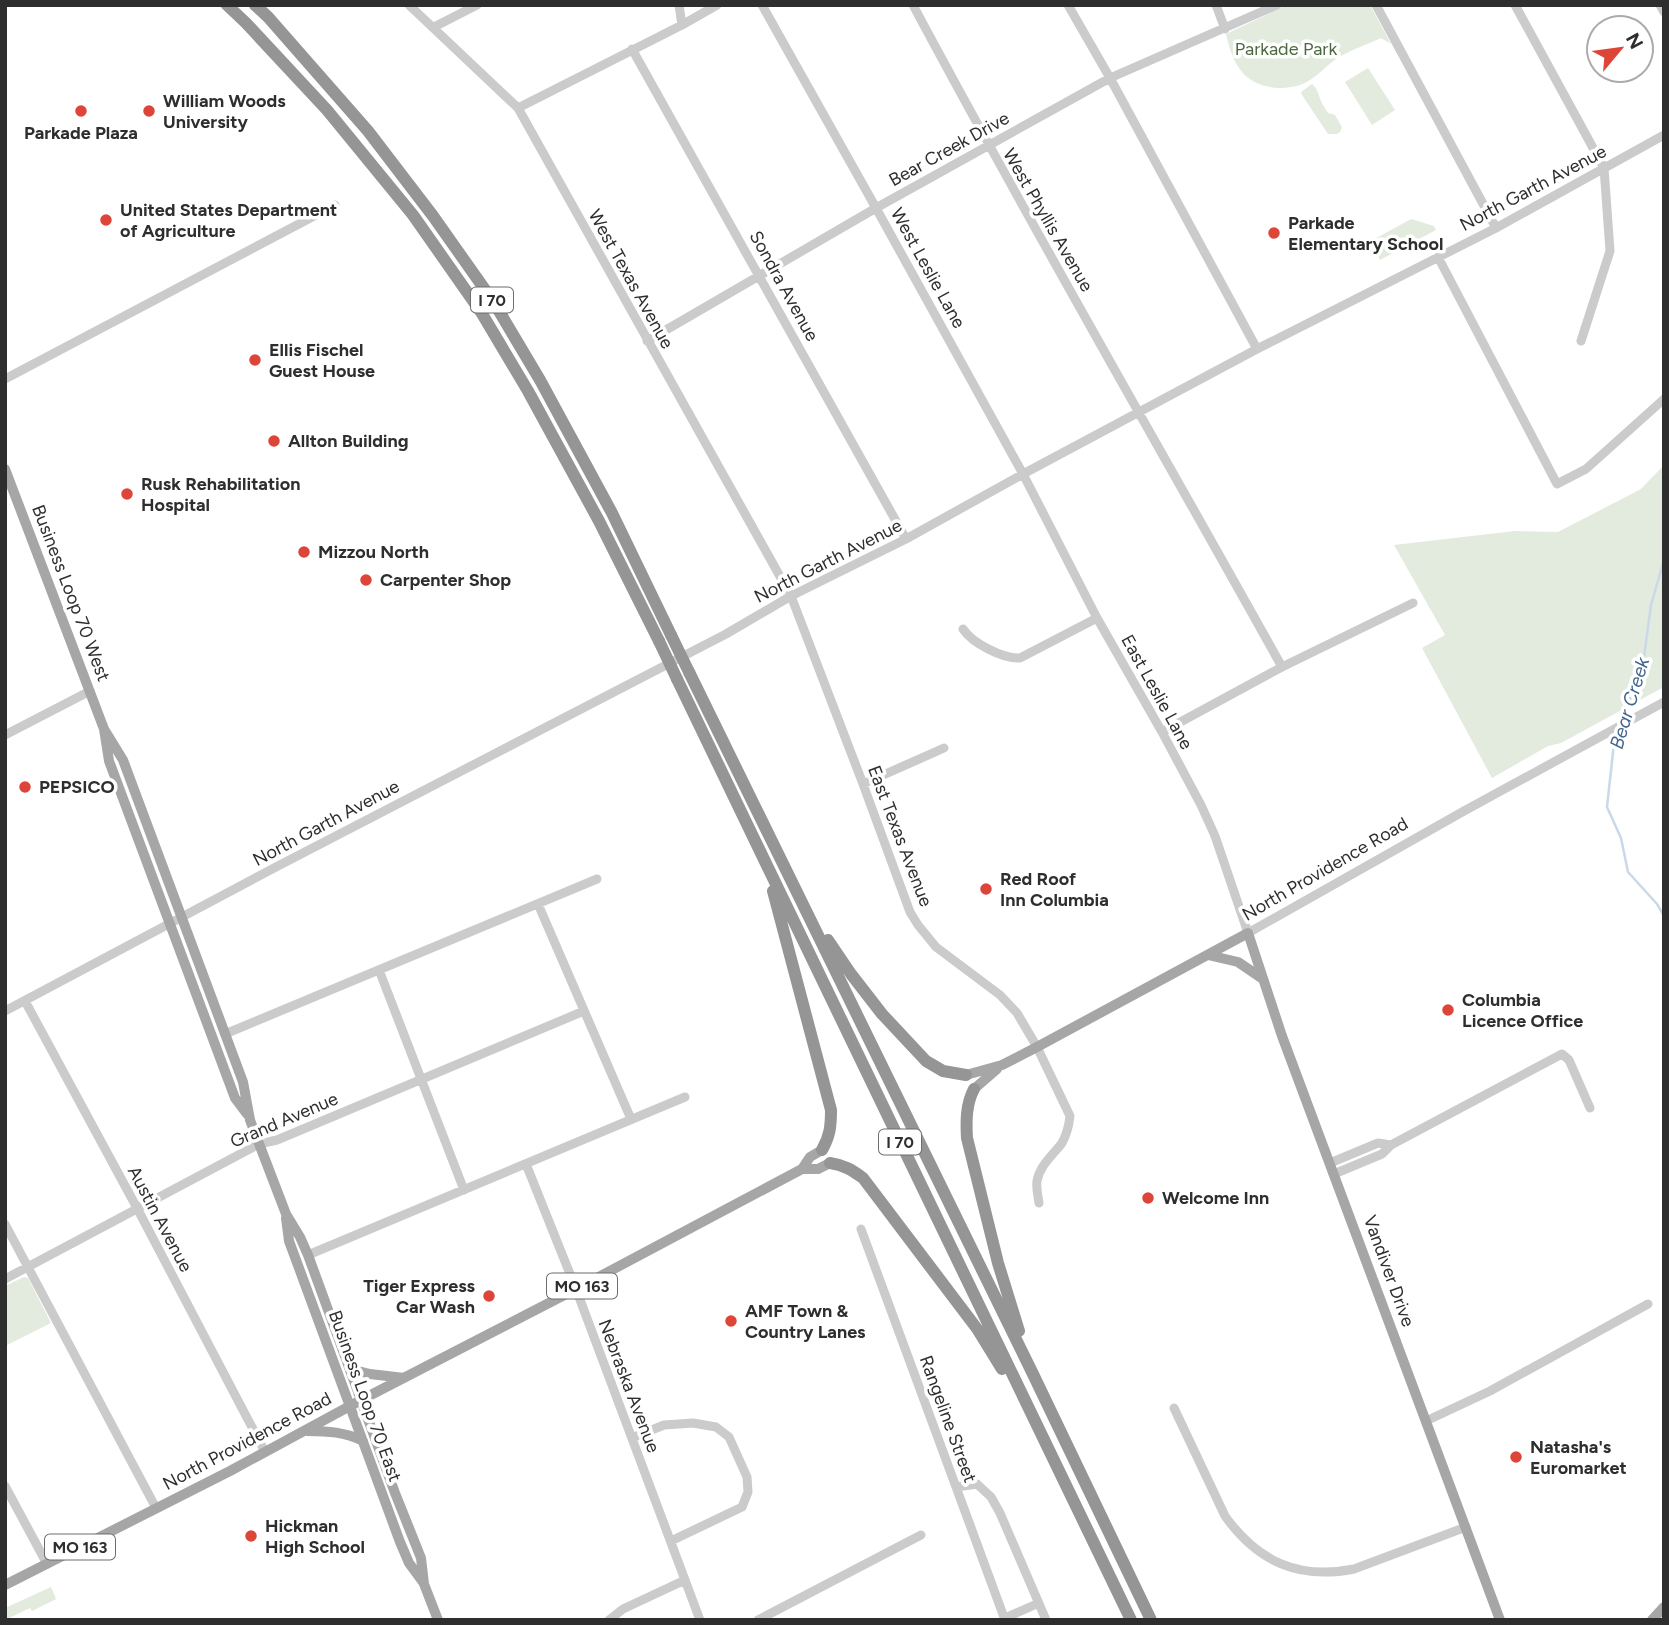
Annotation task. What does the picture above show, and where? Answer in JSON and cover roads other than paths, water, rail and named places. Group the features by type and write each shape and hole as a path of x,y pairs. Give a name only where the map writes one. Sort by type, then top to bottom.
{"highway":[{"name":"I 70","path":"227,5 327,110 413,215 481,312 665,638 690,673 1151,1620"},
{"name":"I 70","path":"255,5 368,131 433,216 493,301 540,380 599,489 665,638 677,679 1131,1620"},
{"path":"765,864 831,1110 829,1138 822,1150"},
{"path":"793,883 851,974 882,1014 926,1061 943,1071 966,1075"},
{"path":"974,1089 967,1108 967,1138 998,1263 1032,1372"},
{"path":"830,1163 849,1168 863,1178 978,1330 1034,1419"}],"main road":[{"name":"Business Loop 70 West","path":"5,469 104,729 123,760 182,916"},
{"name":"Business Loop 70 West","path":"104,729 108,761 169,923"},
{"name":"Business Loop 70 East","path":"182,916 246,1092 248,1116"},
{"name":"Business Loop 70 East","path":"169,923 236,1098 248,1116 286,1214 308,1255 350,1369 363,1441 400,1542 410,1563 425,1584"},
{"name":"North Providence Road","path":"966,1075 1002,1065 1248,933"},
{"name":"Vandiver Drive","path":"1248,933 1282,1036 1500,1620"},
{"path":"1208,955 1232,960 1263,979"},
{"name":"North Providence Road","path":"974,1089 1002,1065"},
{"name":"North Providence Road","path":"802,1169 810,1157 822,1150"},
{"name":"North Providence Road","path":"5,1585 265,1452 802,1169 818,1169 830,1163"},
{"name":"Business Loop 70 East","path":"286,1214 289,1241 421,1558 425,1584 438,1620"},
{"path":"350,1369 404,1378"},
{"path":"305,1431 339,1432 363,1441"},
{"path":"1652,1620 1664,1607"}],"street":[{"name":"West Texas Avenue","path":"409,5 518,108 791,596"},
{"path":"434,27 477,5"},
{"path":"678,5 682,25"},
{"path":"518,108 717,5"},
{"name":"West Leslie Lane","path":"762,5 1023,474"},
{"name":"West Phyllis Avenue","path":"913,5 988,146 1282,667"},
{"path":"1068,5 1257,349"},
{"path":"1216,5 1225,29"},
{"name":"Bear Creek Drive","path":"647,341 1110,78 1277,5"},
{"path":"1376,5 1496,228"},
{"path":"1515,5 1604,168 1610,251 1581,341"},
{"path":"1660,5 1664,12"},
{"name":"Sondra Avenue","path":"632,49 906,539"},
{"name":"North Garth Avenue","path":"5,1011 182,916 714,640 791,596 906,539 1257,349 1496,228 1664,135"},
{"path":"5,379 335,205"},
{"path":"1438,257 1557,484 1586,469 1664,399"},
{"name":"East Leslie Lane","path":"1023,474 1097,618 1202,805 1248,933"},
{"name":"East Texas Avenue","path":"791,596 863,783 905,902 918,925 936,947 1000,995 1017,1013 1037,1047 1070,1116 1069,1128 1063,1141 1039,1173 1039,1203"},
{"path":"1162,732 1282,667 1413,603"},
{"path":"963,629 974,642 1012,658 1020,658 1097,618"},
{"path":"5,735 90,691"},
{"name":"North Providence Road","path":"1248,933 1664,702"},
{"path":"863,783 944,748"},
{"path":"225,1034 597,879"},
{"path":"538,904 631,1119"},
{"path":"379,970 464,1190"},
{"name":"Austin Avenue","path":"25,1001 138,1208 265,1452"},
{"name":"Grand Avenue","path":"5,1279 259,1144 277,1140 584,1011"},
{"path":"1332,1169 1378,1143 1391,1145 1562,1054 1569,1060 1590,1108"},
{"path":"308,1255 685,1097"},
{"name":"Nebraska Avenue","path":"526,1164 576,1289 700,1620"},
{"path":"5,1224 156,1508"},
{"name":"Rangeline Street","path":"861,1229 1005,1619"},
{"path":"1426,1421 1490,1391 1648,1304"},
{"path":"1174,1408 1225,1516 1251,1546 1279,1564 1297,1570 1336,1573 1354,1569 1466,1527"},
{"path":"632,1438 664,1425 693,1423 716,1427 729,1437 747,1477 748,1492 743,1507 671,1541"},
{"path":"956,1487 977,1484 991,1497 1046,1620"},
{"path":"5,1486 47,1564"},
{"path":"758,1620 921,1535"},
{"path":"609,1620 624,1609 685,1580"},
{"path":"1005,1619 1039,1603"}],"waterway":[{"name":"Bear Creek","path":"1622,721 1644,657 1651,605 1664,560"},
{"name":"Bear Creek","path":"1619,731 1614,743 1607,807 1621,838 1628,872 1657,904 1664,916"}],"place":[{"name":"Parkade Plaza","path":"81,111"},
{"name":"William Woods University","path":"149,111"},
{"name":"United States Department of Agriculture","path":"106,220"},
{"name":"Parkade Elementary School","path":"1274,233"},
{"name":"Ellis Fischel Guest House","path":"255,360"},
{"name":"Allton Building","path":"274,441"},
{"name":"Rusk Rehabilitation Hospital","path":"127,494"},
{"name":"Mizzou North","path":"304,552"},
{"name":"Carpenter Shop","path":"366,580"},
{"name":"PEPSICO","path":"25,787"},
{"name":"Red Roof Inn Columbia","path":"986,889"},
{"name":"Columbia Licence Office","path":"1448,1010"},
{"name":"Welcome Inn","path":"1148,1198"},
{"name":"Tiger Express Car Wash","path":"489,1296"},
{"name":"AMF Town & Country Lanes","path":"731,1321"},
{"name":"Natasha's Euromarket","path":"1516,1457"},
{"name":"Hickman High School","path":"251,1536"}],"park label":[{"name":"Parkade Park","path":"1286,49"}]}
